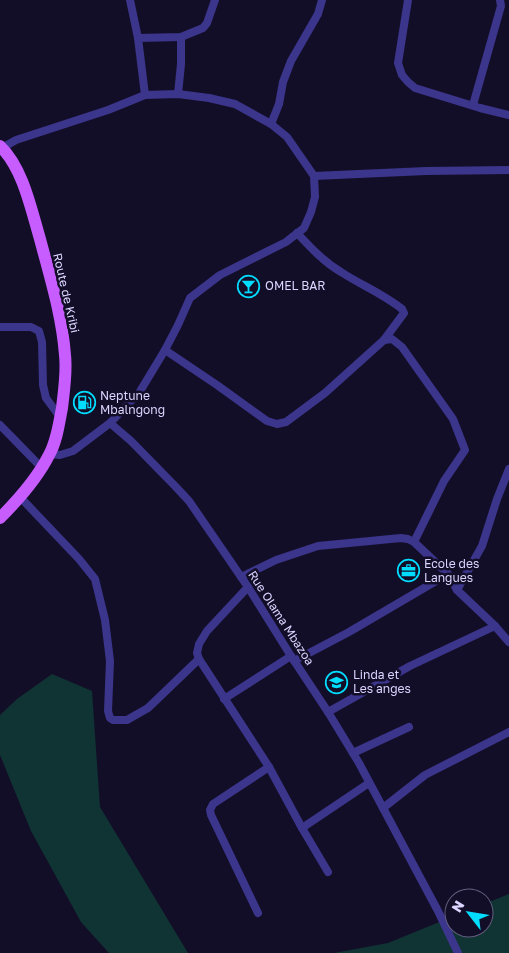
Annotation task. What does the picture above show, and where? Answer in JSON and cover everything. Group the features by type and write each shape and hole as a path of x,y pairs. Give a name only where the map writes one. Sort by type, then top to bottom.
{"main road":[{"name":"Route de Kribi","path":"0,518 20,497 50,454 56,439 60,417 66,356 61,320 28,198 15,167 1,147"}],"street":[{"path":"130,0 138,38 145,95"},
{"path":"138,38 181,37 203,28 207,23 215,0"},
{"path":"271,124 291,61 318,14 322,0"},
{"path":"408,0 398,63 402,75 408,82 415,88 509,115"},
{"path":"473,105 501,6 500,0"},
{"path":"178,94 181,37"},
{"path":"1,147 16,140 108,110 145,95 178,94 235,104 271,124 287,137 314,176 315,197 304,228 286,242 220,275 190,298 165,350 139,392 110,424 73,451 60,455 50,454"},
{"path":"314,176 426,171 509,170"},
{"path":"165,350 267,421 277,424 286,422 325,393 384,340 404,313 402,308 323,260 297,233"},
{"path":"0,327 31,327 39,331 42,342 43,385 46,398 60,417"},
{"path":"384,340 392,339 402,347 452,419 465,450 444,481 414,542"},
{"name":"Rue Olama Mbazoa","path":"110,424 131,441 176,486 248,587 353,753 438,911 458,953"},
{"path":"0,425 42,468"},
{"path":"457,590 482,546 509,469"},
{"path":"20,497 72,552 94,579 105,620 110,661 108,711 112,720 127,720 148,708 199,659"},
{"path":"241,577 276,560 318,546 401,538 408,539 414,542 448,574 457,590 508,639"},
{"path":"224,699 292,658 349,632 448,574"},
{"path":"248,587 207,631 199,644 199,659 269,767 328,872"},
{"path":"328,712 410,666 495,626"},
{"path":"353,753 409,727"},
{"path":"383,808 425,776 509,732"},
{"path":"258,912 211,816 210,810 213,804 269,767"},
{"path":"302,828 369,783"}],"green space":[{"path":"52,674 92,691 100,807 188,953 109,953 81,922 31,831 0,755 0,715 17,699"},
{"path":"509,894 509,953 334,953 388,943 444,920 444,938 494,938 494,900"}],"place":[{"name":"OMEL BAR","path":"249,286"},
{"name":"Neptune Mbalngong","path":"84,403"},
{"name":"Ecole des Langues","path":"408,571"},
{"name":"Linda et Les anges","path":"337,682"}]}
